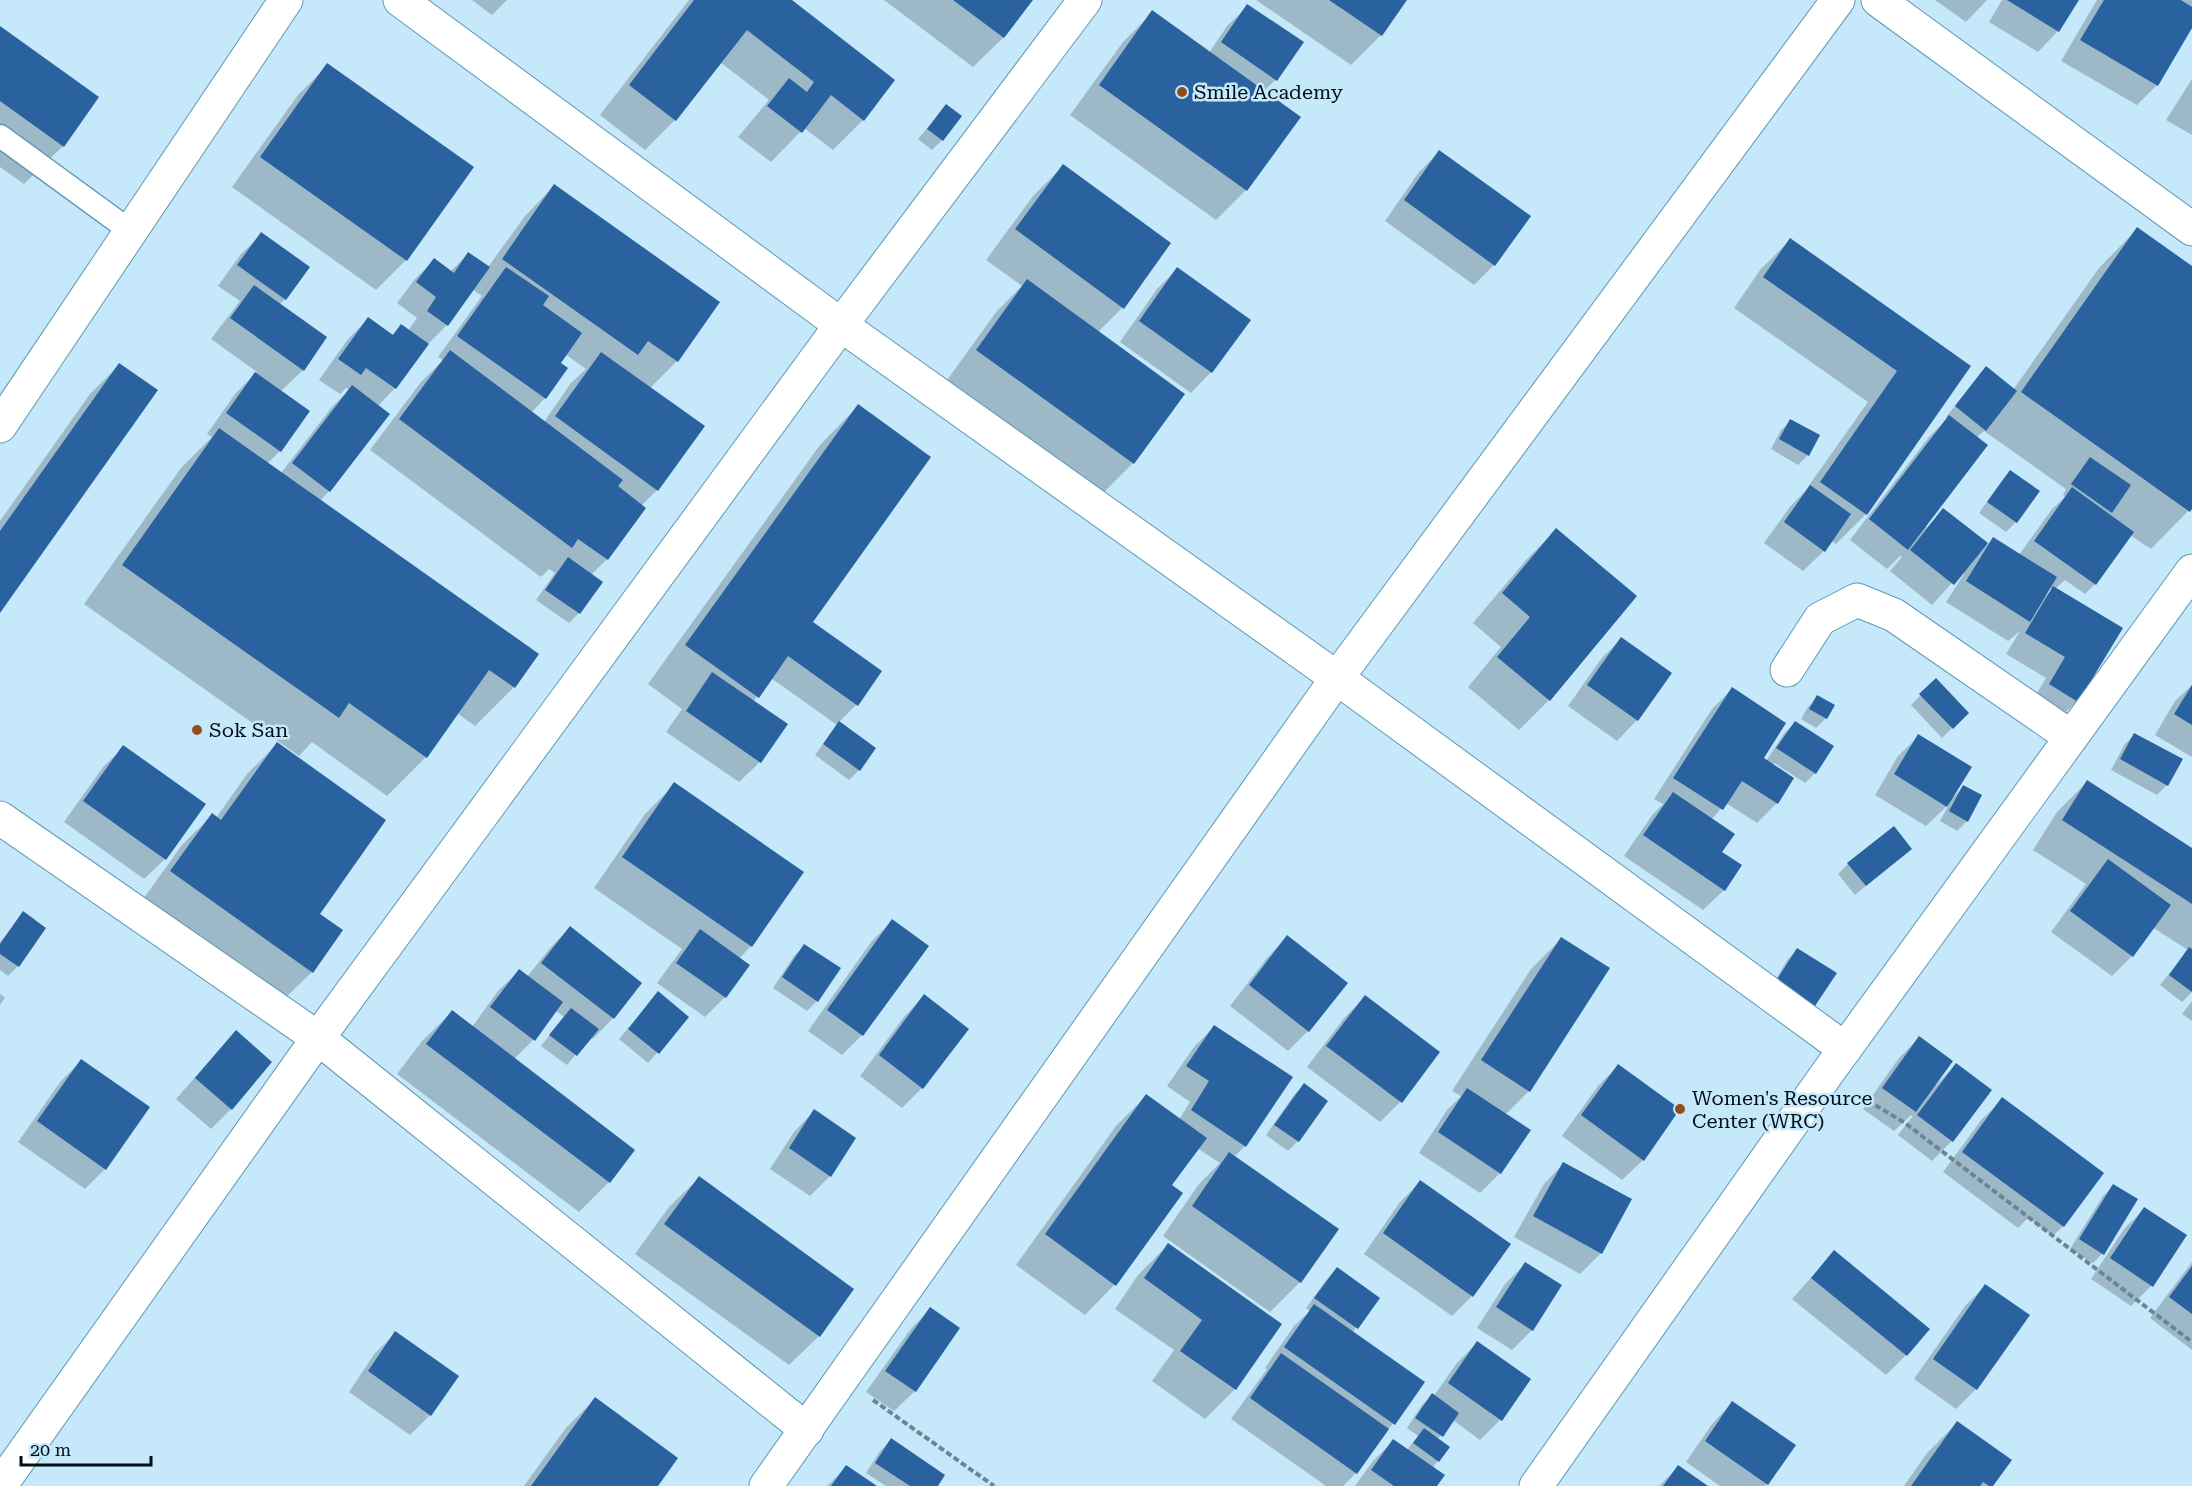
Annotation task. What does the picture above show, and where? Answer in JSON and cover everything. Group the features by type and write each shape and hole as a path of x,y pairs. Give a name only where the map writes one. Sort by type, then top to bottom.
{"street":[{"path":"0,426 129,230 286,0"},
{"path":"400,0 841,324 1337,678 1845,1049"},
{"path":"0,1486 318,1038 841,324 1085,0"},
{"path":"766,1486 1337,678 1838,0"},
{"path":"1878,0 2192,229"},
{"path":"1536,1486 1826,1075 2192,571"},
{"path":"1787,670 1820,619 1857,600 1894,615 2071,737"},
{"path":"0,818 318,1038 807,1430"}],"lane":[{"path":"0,136 129,230"}],"path":[{"path":"1826,1075 1905,1124 2192,1342"},
{"path":"843,1379 994,1486"}],"building":[{"path":"694,0 792,0 895,80 864,121 831,95 802,133 767,106 789,78 807,92 814,82 747,30 676,121 629,85"},
{"path":"953,0 1033,0 1004,38"},
{"path":"1329,0 1407,0 1382,36"},
{"path":"2007,0 2079,0 2059,32"},
{"path":"2104,0 2181,0 2192,7 2192,28 2158,86 2080,40"},
{"path":"1247,4 1304,42 1277,81 1221,42"},
{"path":"1152,10 1301,117 1247,191 1099,85"},
{"path":"0,26 99,97 64,147 0,101"},
{"path":"327,63 474,167 407,261 260,157"},
{"path":"946,104 962,116 943,141 927,129"},
{"path":"1439,150 1531,216 1495,266 1404,200"},
{"path":"1063,164 1171,243 1124,309 1015,229"},
{"path":"554,184 720,302 678,362 648,341 638,355 502,259"},
{"path":"2137,227 2192,266 2192,509 2190,512 2021,392"},
{"path":"261,232 310,267 286,300 237,265"},
{"path":"1790,238 1971,366 1867,515 1820,482 1897,371 1763,277"},
{"path":"468,252 490,267 448,326 427,311 436,297 416,282 434,258 454,273"},
{"path":"506,267 549,296 543,305 582,333 561,363 568,368 546,399 457,336"},
{"path":"1177,267 1251,320 1212,373 1139,321"},
{"path":"1027,279 1185,394 1134,464 976,350"},
{"path":"254,285 327,337 304,371 230,318"},
{"path":"368,317 393,335 401,324 429,344 396,389 366,368 361,375 338,359"},
{"path":"450,350 623,480 618,486 646,508 608,560 578,539 572,548 399,419"},
{"path":"601,352 705,426 658,491 555,416"},
{"path":"119,363 158,390 0,613 0,531"},
{"path":"1986,366 2017,391 1986,431 1955,406"},
{"path":"255,372 310,411 281,452 226,413"},
{"path":"352,385 390,414 330,492 292,463"},
{"path":"858,404 931,457 813,622 882,671 858,706 788,656 759,698 685,645"},
{"path":"1949,415 1988,445 1908,550 1869,519"},
{"path":"1790,419 1820,435 1809,456 1779,439"},
{"path":"219,428 539,654 515,688 489,670 427,758 349,703 339,718 122,565"},
{"path":"2090,457 2131,485 2112,513 2071,484"},
{"path":"2010,470 2040,491 2017,523 1987,502"},
{"path":"1810,485 1851,514 1825,552 1784,522"},
{"path":"2072,487 2134,532 2096,585 2034,541"},
{"path":"1943,508 1988,543 1954,585 1910,550"},
{"path":"1556,528 1637,596 1550,701 1497,657 1530,617 1502,593"},
{"path":"1993,537 2057,577 2030,622 1966,581"},
{"path":"568,557 603,582 580,614 545,590"},
{"path":"2053,586 2123,628 2078,702 2049,684 2065,657 2025,633"},
{"path":"1621,637 1672,673 1638,721 1587,685"},
{"path":"712,672 788,724 761,763 686,711"},
{"path":"1936,678 1969,713 1953,729 1919,694"},
{"path":"2192,685 2192,725 2174,714"},
{"path":"1732,687 1786,723 1764,758 1794,778 1778,804 1742,781 1723,810 1673,778"},
{"path":"1817,695 1835,705 1827,719 1809,709"},
{"path":"839,721 876,748 860,771 823,744"},
{"path":"1795,721 1834,746 1816,774 1776,748"},
{"path":"2134,733 2183,759 2168,786 2120,759"},
{"path":"1918,734 1972,767 1947,807 1894,774"},
{"path":"277,742 386,820 320,914 343,930 313,973 170,871 212,813 221,820"},
{"path":"123,745 206,804 166,860 83,801"},
{"path":"2087,780 2192,848 2192,904 2062,820"},
{"path":"674,782 804,872 752,947 622,857"},
{"path":"1963,785 1982,795 1968,822 1949,811"},
{"path":"1673,792 1735,834 1722,852 1742,865 1725,891 1643,835"},
{"path":"1894,826 1912,849 1866,886 1847,863"},
{"path":"2108,859 2171,905 2133,957 2070,911"},
{"path":"23,911 46,928 19,967 0,954 0,944"},
{"path":"892,919 929,946 863,1036 827,1010"},
{"path":"570,926 642,983 614,1019 541,963"},
{"path":"700,929 750,965 726,998 676,963"},
{"path":"1287,935 1348,983 1309,1032 1249,985"},
{"path":"1561,937 1610,968 1530,1092 1481,1060"},
{"path":"804,944 841,968 818,1002 782,977"},
{"path":"2189,947 2192,949 2192,992 2169,975"},
{"path":"1797,948 1837,973 1815,1006 1776,981"},
{"path":"519,969 563,1002 535,1041 490,1007"},
{"path":"658,991 689,1017 659,1054 628,1029"},
{"path":"924,994 969,1029 923,1089 879,1055"},
{"path":"1365,995 1440,1052 1402,1103 1326,1046"},
{"path":"571,1008 599,1029 577,1056 549,1035"},
{"path":"452,1010 635,1150 610,1183 426,1044"},
{"path":"1214,1025 1293,1077 1246,1147 1191,1110 1209,1081 1186,1066"},
{"path":"236,1030 272,1062 232,1110 195,1078"},
{"path":"1919,1036 1953,1061 1916,1112 1882,1088"},
{"path":"81,1059 150,1107 106,1170 37,1121"},
{"path":"1956,1063 1992,1090 1953,1142 1917,1115"},
{"path":"1618,1064 1680,1109 1644,1161 1581,1115"},
{"path":"1304,1083 1328,1101 1299,1142 1274,1125"},
{"path":"1467,1088 1531,1130 1501,1174 1438,1132"},
{"path":"1146,1094 1207,1138 1172,1185 1183,1193 1116,1286 1045,1234"},
{"path":"2002,1097 2104,1173 2064,1227 1962,1152"},
{"path":"814,1109 856,1138 831,1177 789,1148"},
{"path":"1229,1152 1339,1229 1301,1283 1192,1206"},
{"path":"1563,1162 1632,1199 1602,1254 1533,1216"},
{"path":"699,1176 854,1289 820,1337 664,1224"},
{"path":"1420,1180 1511,1244 1473,1297 1383,1233"},
{"path":"2113,1184 2138,1199 2104,1255 2079,1239"},
{"path":"2144,1207 2187,1235 2153,1287 2110,1258"},
{"path":"1168,1243 1282,1324 1236,1390 1180,1351 1202,1320 1144,1278"},
{"path":"1834,1250 1930,1329 1907,1356 1811,1278"},
{"path":"1525,1262 1562,1285 1533,1331 1496,1307"},
{"path":"2192,1266 2192,1314 2169,1297"},
{"path":"1337,1267 1380,1298 1358,1329 1314,1298"},
{"path":"1985,1284 2030,1315 1977,1390 1933,1359"},
{"path":"1314,1304 1425,1382 1395,1425 1284,1347"},
{"path":"930,1307 960,1328 916,1392 885,1371"},
{"path":"395,1331 459,1376 431,1416 368,1371"},
{"path":"1477,1341 1531,1379 1502,1421 1448,1383"},
{"path":"1281,1353 1389,1429 1357,1474 1250,1398"},
{"path":"1432,1393 1459,1413 1443,1437 1415,1418"},
{"path":"595,1397 678,1458 658,1486 531,1486"},
{"path":"1732,1401 1796,1445 1768,1485 1705,1441"},
{"path":"1957,1421 2012,1460 1993,1486 1983,1482 1980,1486 1911,1486"},
{"path":"1424,1428 1450,1447 1439,1462 1413,1443"},
{"path":"891,1438 945,1475 938,1486 910,1486 875,1463"},
{"path":"1393,1439 1445,1475 1437,1486 1394,1486 1371,1470"},
{"path":"846,1465 877,1486 831,1486"},
{"path":"1678,1465 1708,1486 1663,1486"}],"place":[{"name":"Smile Academy","path":"1182,92"},
{"name":"Sok San","path":"197,730"},
{"name":"Women's Resource Center (WRC)","path":"1680,1109"}]}
